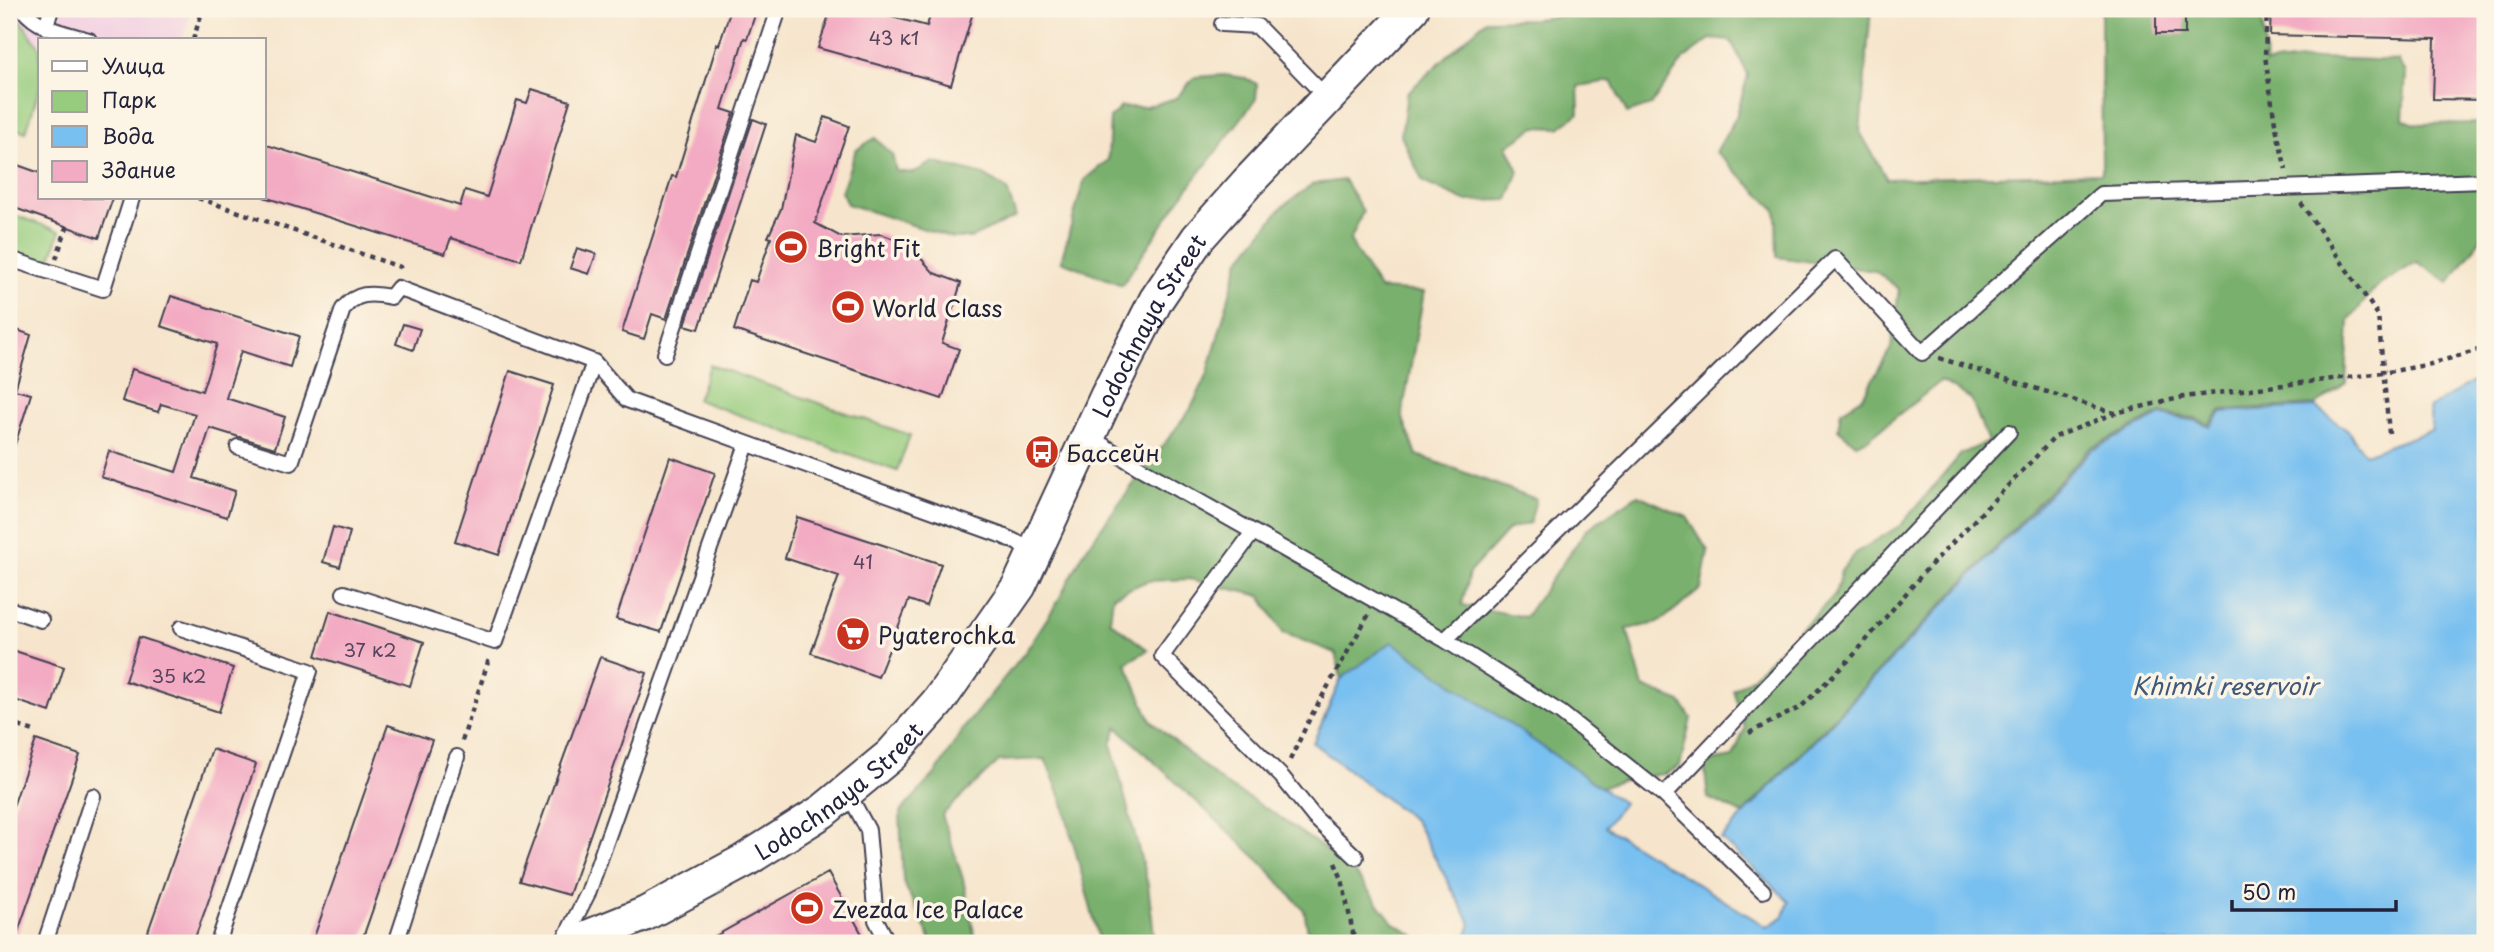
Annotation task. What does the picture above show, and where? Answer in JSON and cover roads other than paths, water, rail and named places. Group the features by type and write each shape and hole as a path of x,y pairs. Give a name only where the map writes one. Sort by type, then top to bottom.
{"street":[{"name":"Lodochnaya Street","path":"589,939 645,914 744,861 848,793 891,755 938,702 1019,586 1088,436 1156,300 1198,237 1412,9"}],"lane":[{"path":"23,9 34,21 46,27 82,38"},
{"path":"46,27 51,9"},
{"path":"664,354 779,9"},
{"path":"1222,24 1257,26 1327,98"},
{"path":"1445,640 1835,259 1922,353 2101,194 2485,181"},
{"path":"10,263 51,272 103,289 131,200"},
{"path":"238,447 291,463 342,309 357,296 372,293 391,297 398,288 594,362 627,400 1003,536 1037,551"},
{"path":"344,593 495,642 594,362"},
{"path":"1664,795 2009,432"},
{"path":"1088,436 1445,640 1561,713 1664,795 1763,891"},
{"path":"562,943 588,893 747,444"},
{"path":"1253,532 1163,656 1282,777 1315,818 1356,857"},
{"path":"9,608 41,620"},
{"path":"181,628 310,671 218,943"},
{"path":"396,943 457,758"},
{"path":"848,793 868,830 876,920 888,943"},
{"path":"45,943 93,796"}],"water":[{"name":"Khimki reservoir","path":"2485,374 2485,943 1464,943 1471,924 1415,821 1313,743 1341,679 1392,642 1623,803 1605,827 1767,927 1784,916 1789,901 1721,839 2090,451 2162,415 2196,421 2210,427 2222,412 2316,407 2348,431 2365,454 2432,430 2429,408"}],"place":[{"name":"Bright Fit","path":"791,247"},
{"name":"World Class","path":"848,307"},
{"name":"Бассейн","path":"1042,452"},
{"name":"Pyaterochka","path":"853,634"},
{"name":"Zvezda Ice Palace","path":"807,908"}]}
